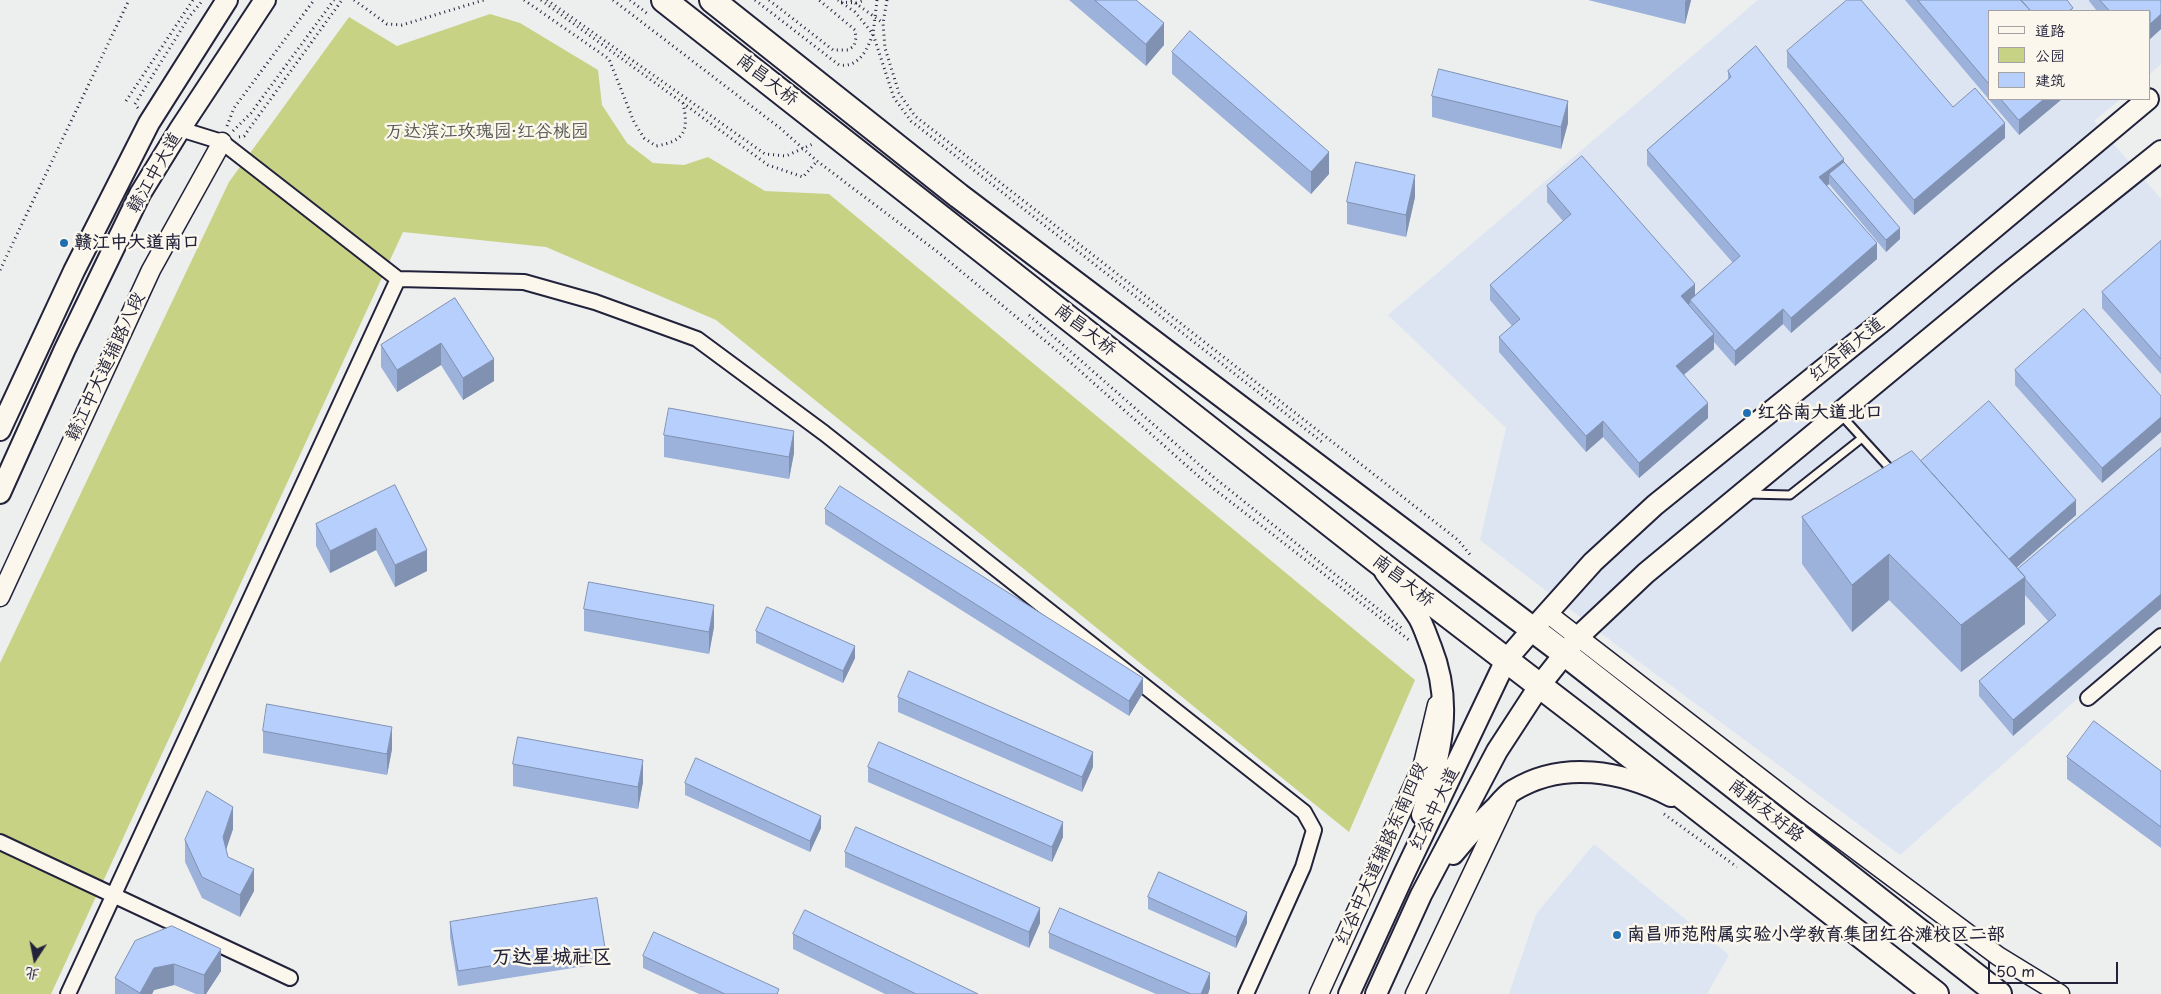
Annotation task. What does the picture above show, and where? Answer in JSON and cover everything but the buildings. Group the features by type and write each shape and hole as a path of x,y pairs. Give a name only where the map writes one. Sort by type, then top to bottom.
{"highway":[{"name":"南昌大桥","path":"664,0 1506,660"},
{"name":"南昌大桥","path":"712,0 959,196 1540,622"},
{"name":"南斯友好路","path":"1540,622 1571,645 1999,994"},
{"path":"1506,660 1936,994"}],"main road":[{"name":"赣江中大道","path":"0,430 74,271 149,123 227,0"},
{"name":"赣江中大道","path":"0,493 65,349 140,194 180,129 265,0"},
{"name":"红谷南大道","path":"2151,96 2161,88"},
{"name":"红谷南大道","path":"1540,622 1593,562 1655,505 1883,321 2147,100"},
{"path":"1571,645 1646,574 2161,151"},
{"path":"1376,560 1420,620 1443,682 1440,754 1404,874"},
{"name":"红谷中大道","path":"1350,994 1404,874 1506,660 1540,622"},
{"name":"红谷中大道","path":"1376,994 1421,895 1498,751 1540,685 1571,645"},
{"path":"1421,895 1474,828 1513,790 1545,776 1574,771 1609,773 1650,785 1704,812"}],"street":[{"path":"180,129 222,142 398,279 524,282 594,302 697,339 824,433 1304,812 1314,830 1303,867 1246,994"},
{"name":"赣江中大道辅路八段","path":"0,597 151,270 222,142"},
{"path":"68,994 398,279"},
{"path":"2088,698 2161,636"},
{"path":"1571,645 1802,810 1998,956 2060,994"},
{"name":"红谷中大道辅路东南四段","path":"1319,994 1423,764 1443,682"},
{"path":"1415,994 1491,830 1513,790"},
{"path":"0,842 290,978"}],"lane":[{"path":"1839,414 1901,480"},
{"path":"1743,494 1790,495 1862,438"}],"path":[{"path":"0,270 129,0"},
{"path":"126,101 193,0"},
{"path":"222,142 234,108 314,0"},
{"path":"335,0 341,2 244,136 222,142 251,113 335,0"},
{"path":"354,0 387,24 402,25 484,0"},
{"path":"524,0 610,59 634,122 644,138 656,146 674,143 684,132 686,119 682,95"},
{"path":"541,0 768,165 802,177 818,161"},
{"path":"547,0 765,154 786,156 815,143 823,150"},
{"path":"613,0 818,161 955,265 1061,354 1205,482 1392,628 1436,659"},
{"path":"755,0 839,65 846,66 858,61 867,51 873,34 877,0"},
{"path":"769,0 833,50 848,50 854,46 855,30 818,0"},
{"path":"851,0 883,23"},
{"path":"840,1 856,3 865,0"},
{"path":"888,0 883,23 885,48 898,93 915,116 1458,540 1476,562 1460,550"},
{"path":"840,1 855,12 873,34 894,98 911,121 1327,446"},
{"path":"1024,311 1211,476 1392,619 1436,659"}],"shaded area":[{"path":"1758,0 2161,0 2161,64 2151,73 2151,10 1988,10 1988,100 2120,100 2094,121 2161,199 2161,625 1900,855 1623,650 1480,540 1506,428 1388,315"},
{"name":"南昌师范附属实验小学教育集团红谷滩校区二部","path":"1594,844 1729,955 1707,994 1509,994 1536,914"}],"green space":[{"name":"万达滨江玫瑰园·红谷桃园","path":"490,14 520,23 598,70 602,105 627,143 653,163 684,165 708,157 765,191 829,194 1415,680 1349,832 716,320 546,247 403,232 51,994 0,994 0,663 229,182 349,17 397,46"}],"place":[{"name":"赣江中大道南口","path":"64,243"},
{"name":"红谷南大道北口","path":"1747,413"},
{"name":"南昌师范附属实验小学教育集团红谷滩校区二部","path":"1617,935"}],"district":[{"name":"万达星城社区","path":"552,957"}]}
